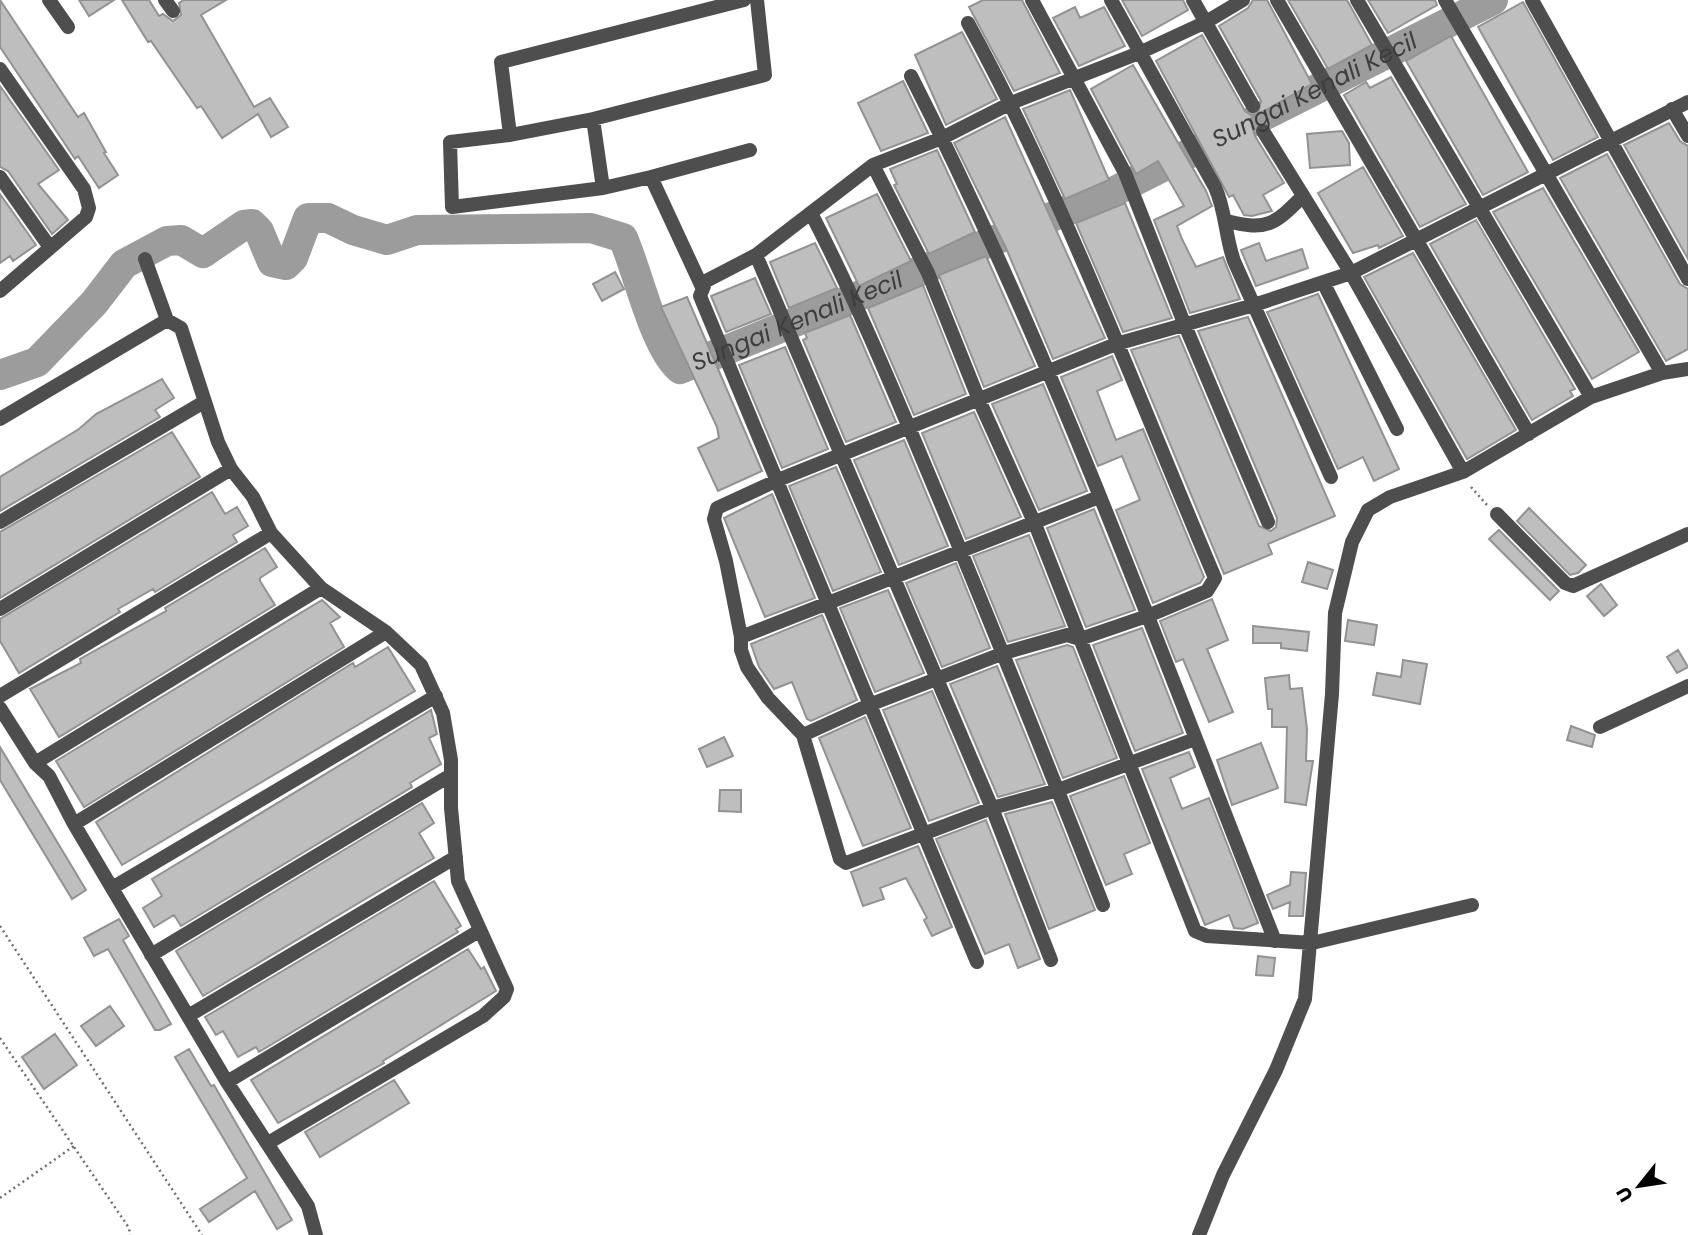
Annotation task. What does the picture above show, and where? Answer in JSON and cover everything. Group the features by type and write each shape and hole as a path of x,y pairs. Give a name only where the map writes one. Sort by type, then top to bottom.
{"street":[{"path":"49,0 68,27"},
{"path":"510,135 501,62 744,0"},
{"path":"750,150 603,188 452,207 450,142 510,135 593,120 765,75 757,0"},
{"path":"1032,0 1125,173 1184,323 1268,522"},
{"path":"1111,0 1219,196 1227,221 1228,244 1331,477"},
{"path":"1193,0 1253,106"},
{"path":"977,962 778,480 722,353 700,296 702,288 706,281 756,254 812,215 838,195 853,177 873,165 942,138 1011,103 1139,53 1206,22 1243,0"},
{"path":"1278,0 1415,242 1529,434"},
{"path":"1357,0 1591,397"},
{"path":"1532,0 1688,279"},
{"path":"1452,12 1662,373"},
{"path":"803,735 869,705 1004,653 1067,635 1080,639 1150,615 1207,591 1215,578 1060,213 1011,103 968,23"},
{"path":"0,69 84,189 89,208 86,217 49,246 0,291"},
{"path":"911,76 1049,372 1150,615 1195,739 1275,941"},
{"path":"1195,739 1058,790 992,808 844,863 803,735 754,679 741,650 741,637 714,519 717,508 778,480 1116,345 1184,323 1254,305 1351,272 1415,242 1478,207 1547,176 1688,102"},
{"path":"1672,109 1688,136"},
{"path":"593,120 603,188"},
{"path":"1263,131 1351,272 1463,472"},
{"path":"873,165 926,269 979,400 1035,524 1195,931 1207,936 1312,943 1472,905"},
{"path":"0,177 49,246"},
{"path":"651,177 702,288"},
{"path":"1227,221 1250,227 1269,225 1303,196"},
{"path":"812,215 855,300 1004,653 1103,905"},
{"path":"756,254 992,808 1051,960"},
{"path":"145,260 167,320 181,328 204,402 231,469 253,497 271,533 321,588 386,632 421,665 443,713 451,775 450,808 458,881 478,931 507,989 499,1002 483,1016 268,1143"},
{"path":"1323,282 1397,429"},
{"path":"0,419 167,320"},
{"path":"1199,1235 1223,1175 1276,1070 1305,999 1332,694 1335,613 1352,542 1367,510 1390,497 1463,472 1591,397 1662,373 1688,369"},
{"path":"0,522 204,402"},
{"path":"0,609 231,469"},
{"path":"741,637 1099,497"},
{"path":"1497,514 1565,583 1573,586 1688,534"},
{"path":"0,696 271,533"},
{"path":"36,763 321,588"},
{"path":"74,824 386,632"},
{"path":"1600,727 1688,686"},
{"path":"111,888 436,696"},
{"path":"0,708 36,763 49,776 111,888 227,1082 308,1206 316,1235"},
{"path":"152,955 451,775"},
{"path":"188,1016 456,857"},
{"path":"227,1082 478,931"}],"path":[{"path":"1463,472 1474,494 1497,514"},
{"path":"0,926 202,1235"},
{"path":"0,1038 129,1228 130,1235"},
{"path":"0,1198 74,1146"}],"building":[{"path":"0,0 78,117 84,113 106,152 104,153 118,175 99,188 78,156 75,159 0,47"},
{"path":"79,0 114,0 89,16"},
{"path":"122,0 149,0 159,16 163,14 173,21 181,15 179,3 184,0 226,0 201,15 254,107 270,98 288,127 271,137 258,114 222,138 201,106 197,108 151,41 148,42"},
{"path":"983,0 1022,0 1060,73 1014,91 969,7"},
{"path":"1122,0 1183,0 1188,10 1142,36"},
{"path":"1253,0 1267,0 1312,84 1250,119 1255,136 1284,183 1263,195 1272,211 1252,216 1244,215 1233,195 1229,197 1156,61 1202,35 1245,111 1252,116 1258,114 1261,101 1219,26 1248,8"},
{"path":"1288,0 1347,0 1372,45 1328,69"},
{"path":"1368,0 1435,0 1437,5 1388,33"},
{"path":"1523,2 1598,137 1553,160 1478,27"},
{"path":"1075,7 1080,18 1104,7 1125,46 1079,66 1053,18"},
{"path":"962,32 997,99 946,125 915,55"},
{"path":"1451,36 1528,172 1483,195 1406,61"},
{"path":"1133,65 1212,206 1177,226 1182,239 1196,267 1223,257 1240,299 1190,313 1154,220 1184,206 1158,161 1136,174 1091,89"},
{"path":"1391,77 1466,204 1420,227 1344,95 1366,82 1370,88"},
{"path":"903,81 928,133 881,151 858,103"},
{"path":"0,86 59,170 38,184 68,220 52,234 8,171 0,167"},
{"path":"1070,90 1109,180 1065,199 1023,109"},
{"path":"1005,117 1105,338 1053,359 1006,248 954,143"},
{"path":"1669,123 1680,141 1688,146 1688,259 1624,145"},
{"path":"1342,131 1349,143 1350,165 1310,168 1307,134"},
{"path":"937,150 975,232 929,254 894,185 897,184 890,169"},
{"path":"1607,154 1680,284 1688,289 1688,349 1666,361 1560,178"},
{"path":"1363,167 1403,236 1379,248 1378,245 1353,253 1318,193"},
{"path":"1543,188 1639,352 1592,379 1493,212"},
{"path":"0,194 36,245 13,261 10,256 0,263"},
{"path":"877,194 911,261 859,286 826,218"},
{"path":"1125,203 1172,318 1123,332 1076,223"},
{"path":"1476,220 1575,389 1570,391 1573,396 1532,420 1430,244"},
{"path":"815,243 837,288 789,308 770,262"},
{"path":"1259,243 1266,261 1302,249 1308,268 1256,286 1241,250"},
{"path":"1413,253 1516,430 1467,459 1364,277"},
{"path":"986,256 1035,366 984,387 939,275"},
{"path":"615,272 624,289 602,301 593,284"},
{"path":"755,278 771,314 726,332 711,296"},
{"path":"923,285 966,394 914,415 868,308"},
{"path":"1318,294 1399,469 1374,481 1363,457 1338,469 1267,312"},
{"path":"687,297 762,471 718,491 698,448 719,438 717,427 661,307"},
{"path":"850,315 896,422 846,442 803,340 807,338 805,333"},
{"path":"1248,317 1335,516 1268,544 1272,554 1224,574 1131,350 1179,336 1259,526 1271,531 1276,527 1277,518 1198,331"},
{"path":"785,347 828,449 782,468 739,365"},
{"path":"1112,356 1122,380 1097,391 1116,440 1143,429 1204,577 1200,583 1153,603 1116,510 1140,500 1122,456 1098,466 1061,377"},
{"path":"162,379 174,398 155,410 160,417 0,511 0,477 79,429 96,414"},
{"path":"1043,384 1087,491 1039,510 992,404"},
{"path":"974,412 1021,517 966,539 922,433"},
{"path":"172,432 200,477 0,598 0,532"},
{"path":"904,440 948,546 899,565 854,460"},
{"path":"836,467 881,572 833,591 789,486"},
{"path":"212,492 225,514 237,507 248,526 233,535 237,542 155,592 153,589 118,609 120,612 19,673 0,641 0,619"},
{"path":"772,494 815,598 765,617 724,518"},
{"path":"1529,508 1586,565 1578,573 1570,575 1517,521"},
{"path":"1094,509 1135,610 1086,627 1047,528"},
{"path":"1499,530 1559,591 1550,600 1489,539"},
{"path":"1029,535 1065,626 1008,642 973,556"},
{"path":"265,548 277,567 260,578 260,581 275,605 59,737 30,689 81,663 80,659 166,611 165,608"},
{"path":"1308,562 1333,570 1327,589 1302,582"},
{"path":"956,563 990,648 942,667 906,583"},
{"path":"1601,584 1617,605 1604,616 1587,596"},
{"path":"888,590 924,673 875,692 840,608"},
{"path":"1212,599 1228,640 1207,649 1233,712 1209,722 1183,659 1176,662 1160,621"},
{"path":"322,600 340,617 330,623 344,647 84,807 56,761"},
{"path":"822,615 857,700 811,721 807,719 792,682 774,689 759,667 751,644"},
{"path":"1348,620 1377,625 1374,645 1345,641"},
{"path":"1253,626 1309,632 1307,651 1281,648 1281,643 1253,643"},
{"path":"1142,628 1183,733 1135,751 1093,645"},
{"path":"1067,645 1073,647 1117,758 1063,778 1016,660"},
{"path":"388,647 415,691 122,865 96,822 353,663 355,667"},
{"path":"1678,650 1688,667 1677,673 1667,657"},
{"path":"1403,660 1427,664 1420,704 1373,695 1377,673 1401,677"},
{"path":"997,666 1045,784 998,797 950,684"},
{"path":"1289,675 1290,689 1302,688 1307,729 1306,761 1313,761 1306,805 1285,802 1287,727 1272,727 1272,709 1268,709 1265,678"},
{"path":"932,691 979,803 929,821 883,710"},
{"path":"431,710 437,734 429,738 441,764 410,783 412,787 181,926 174,915 154,927 143,908 162,896 152,879"},
{"path":"865,717 911,828 863,846 819,738"},
{"path":"1571,726 1595,735 1592,747 1567,740"},
{"path":"724,737 733,756 707,767 699,749"},
{"path":"1261,743 1278,788 1232,805 1217,760"},
{"path":"0,747 86,890 72,899 0,780"},
{"path":"1189,752 1195,767 1170,778 1182,809 1209,798 1258,923 1243,929 1234,928 1229,915 1205,925 1142,769"},
{"path":"1124,776 1150,843 1124,854 1132,874 1106,885 1070,796"},
{"path":"720,790 741,790 741,812 719,811"},
{"path":"1052,802 1095,910 1049,929 1005,814"},
{"path":"422,803 434,823 419,833 434,858 203,996 176,951"},
{"path":"986,820 1040,959 1018,968 1009,944 985,954 936,839"},
{"path":"918,846 952,927 932,936 924,920 927,918 906,878 880,888 884,899 863,906 851,872"},
{"path":"1291,872 1306,873 1303,916 1289,916 1290,902 1273,909 1267,895 1290,885"},
{"path":"434,881 461,926 456,929 458,932 259,1052 256,1047 238,1057 223,1031 216,1035 205,1017"},
{"path":"119,919 129,936 123,940 171,1024 160,1030 155,1030 108,949 94,956 84,938"},
{"path":"468,949 481,969 484,967 496,991 383,1061 384,1063 278,1123 251,1080"},
{"path":"1258,956 1275,958 1273,976 1256,975"},
{"path":"110,1006 124,1026 96,1046 81,1026"},
{"path":"55,1034 77,1065 44,1089 22,1057"},
{"path":"189,1049 211,1086 214,1085 292,1220 277,1229 255,1191 209,1222 200,1209 247,1178 175,1057"},
{"path":"394,1080 409,1103 320,1157 305,1132"}],"waterway":[{"name":"Sungai Kenali Kecil","path":"0,375 37,362 94,303 124,264 167,241 181,240 203,253 244,225 252,224 259,231 272,262 286,265 293,258 308,218 328,218 353,230 387,240 417,230 591,228 623,238 654,327 662,344 680,369 1115,191 1493,0"}]}
